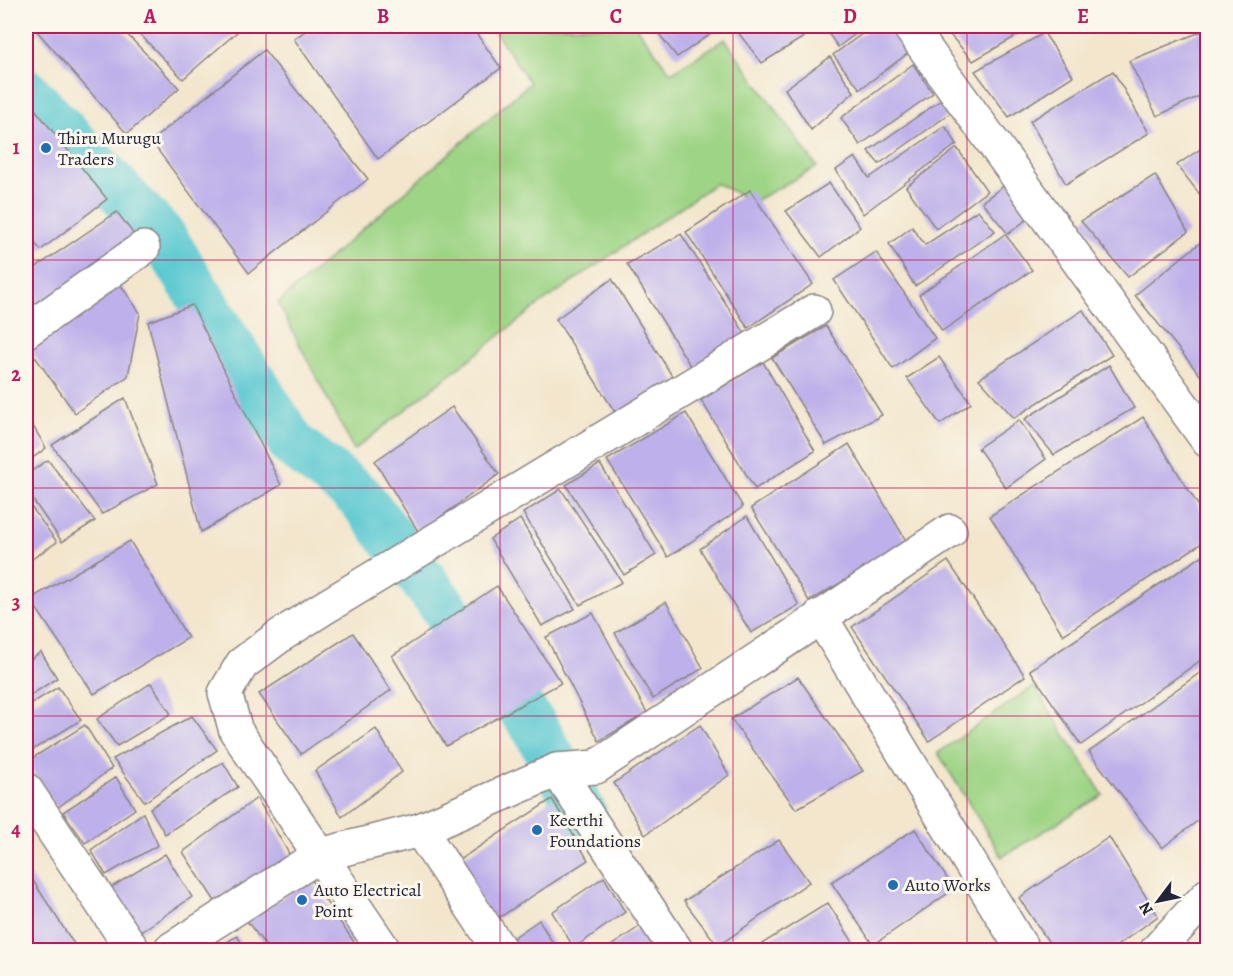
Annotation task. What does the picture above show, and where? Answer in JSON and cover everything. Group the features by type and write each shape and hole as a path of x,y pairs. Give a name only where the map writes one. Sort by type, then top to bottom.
{"street":[{"path":"909,26 1208,441"},
{"path":"26,331 144,248"},
{"path":"384,951 236,731 225,693 242,664 281,635 322,609 814,310"},
{"path":"170,951 320,855 420,830 556,770 596,767 950,531"},
{"path":"820,616 1023,951"},
{"path":"556,770 676,951"},
{"path":"26,790 133,951"},
{"path":"420,830 500,951"},
{"path":"1157,951 1208,895"}],"green space":[{"path":"491,26 640,26 637,28 671,73 725,39 817,167 753,202 716,183 537,306 354,450 278,303 530,83"},
{"path":"1034,686 1103,795 1002,857 938,753"}],"building":[{"path":"40,26 119,26 179,88 127,134 36,30"},
{"path":"132,26 231,26 237,32 183,79"},
{"path":"312,26 471,26 501,68 378,159 294,39"},
{"path":"662,26 722,26 677,57 656,30"},
{"path":"733,26 812,26 815,30 762,63"},
{"path":"823,26 866,26 838,47"},
{"path":"873,26 893,26 911,51 860,89 833,55"},
{"path":"949,26 1034,26 973,61 944,28"},
{"path":"1205,30 1208,35 1208,92 1157,116 1129,61"},
{"path":"1044,33 1073,76 1009,117 975,71"},
{"path":"264,50 368,179 249,273 151,141"},
{"path":"830,57 854,92 811,130 785,89"},
{"path":"913,64 933,93 860,145 841,118"},
{"path":"1113,71 1149,133 1066,184 1030,121"},
{"name":"Thiru Murugu Traders","path":"26,98 107,199 41,250 26,234"},
{"path":"944,98 955,110 879,164 868,151"},
{"path":"945,126 957,144 863,214 836,170 855,157 869,178"},
{"path":"1208,144 1208,205 1177,165"},
{"path":"957,148 987,191 936,229 906,187"},
{"path":"1155,175 1188,232 1128,277 1081,221"},
{"path":"1010,181 1031,216 1008,234 982,202"},
{"path":"829,183 860,227 821,257 786,211"},
{"path":"750,190 813,284 748,328 686,232"},
{"path":"978,210 995,231 915,286 889,244 912,227 925,245"},
{"path":"117,212 135,236 38,309 26,291 26,274"},
{"path":"681,234 748,338 693,370 627,264"},
{"path":"1005,234 1032,270 942,331 919,295"},
{"path":"1201,242 1208,251 1208,385 1135,295"},
{"path":"876,252 935,338 893,369 834,280"},
{"path":"612,279 677,384 618,417 556,319"},
{"path":"118,281 140,313 128,376 75,413 26,344"},
{"path":"192,305 281,485 201,532 148,322"},
{"path":"1083,310 1112,355 1014,418 979,379"},
{"path":"826,326 882,415 826,445 772,358"},
{"path":"939,357 971,403 940,424 907,378"},
{"path":"763,362 815,451 755,489 701,400"},
{"path":"1109,365 1134,408 1054,455 1025,419"},
{"path":"125,398 158,484 102,514 52,445"},
{"path":"452,407 499,474 419,533 375,461"},
{"path":"686,413 743,507 668,557 607,460"},
{"path":"26,414 46,448 26,463"},
{"path":"1143,417 1208,521 1208,539 1063,635 990,516"},
{"path":"1019,420 1046,459 1006,488 978,448"},
{"path":"849,444 908,544 809,601 751,508"},
{"path":"48,460 95,521 62,542 26,490 26,475"},
{"path":"600,464 656,555 624,575 566,485"},
{"path":"561,489 622,582 580,605 523,513"},
{"path":"26,500 57,542 32,559 26,551"},
{"path":"747,516 799,605 751,633 700,549"},
{"path":"520,519 575,609 542,626 490,539"},
{"path":"130,541 188,638 94,694 30,599"},
{"path":"1208,552 1208,655 1081,745 1030,670"},
{"path":"948,561 1025,676 929,741 852,627"},
{"path":"497,586 561,683 446,746 392,656"},
{"path":"666,602 703,668 653,699 615,633"},
{"path":"593,613 647,713 599,741 546,637"},
{"path":"353,633 391,690 301,754 259,694"},
{"path":"41,652 57,678 28,697 26,694 26,662"},
{"path":"1208,667 1208,813 1162,848 1089,752"},
{"path":"798,677 863,771 796,809 731,719"},
{"path":"151,683 171,714 117,746 97,719"},
{"path":"58,687 81,720 26,754 26,707"},
{"path":"192,716 217,750 145,802 113,759"},
{"path":"85,725 112,768 57,808 26,762"},
{"path":"700,725 729,775 645,835 614,783"},
{"path":"376,729 402,772 342,817 315,771"},
{"path":"223,762 238,787 165,834 150,808"},
{"path":"116,777 135,809 85,843 63,812"},
{"path":"257,798 292,859 218,906 183,852"},
{"name":"Keerthi Foundations","path":"552,799 588,860 494,921 456,862"},
{"path":"143,813 158,845 106,875 91,850"},
{"name":"Auto Works","path":"915,829 954,889 873,945 831,882"},
{"path":"1109,837 1158,916 1111,950 1054,950 1019,898"},
{"path":"779,840 809,882 718,946 684,901"},
{"path":"165,854 192,897 139,933 107,890"},
{"path":"26,870 78,950 32,950 26,941"},
{"path":"604,877 625,912 574,948 552,912"},
{"name":"Auto Electrical Point","path":"311,880 354,942 341,950 269,950 246,920"},
{"path":"828,903 858,950 752,950"},
{"path":"651,919 670,950 605,950"},
{"path":"539,920 557,950 514,950 509,941"},
{"path":"237,936 246,950 214,950"}],"waterway":[{"path":"26,92 162,236 292,444 360,497 534,726 583,813"}],"place":[{"name":"Thiru Murugu Traders","path":"46,148"},
{"name":"Keerthi Foundations","path":"537,830"},
{"name":"Auto Works","path":"893,885"},
{"name":"Auto Electrical Point","path":"302,900"}]}
